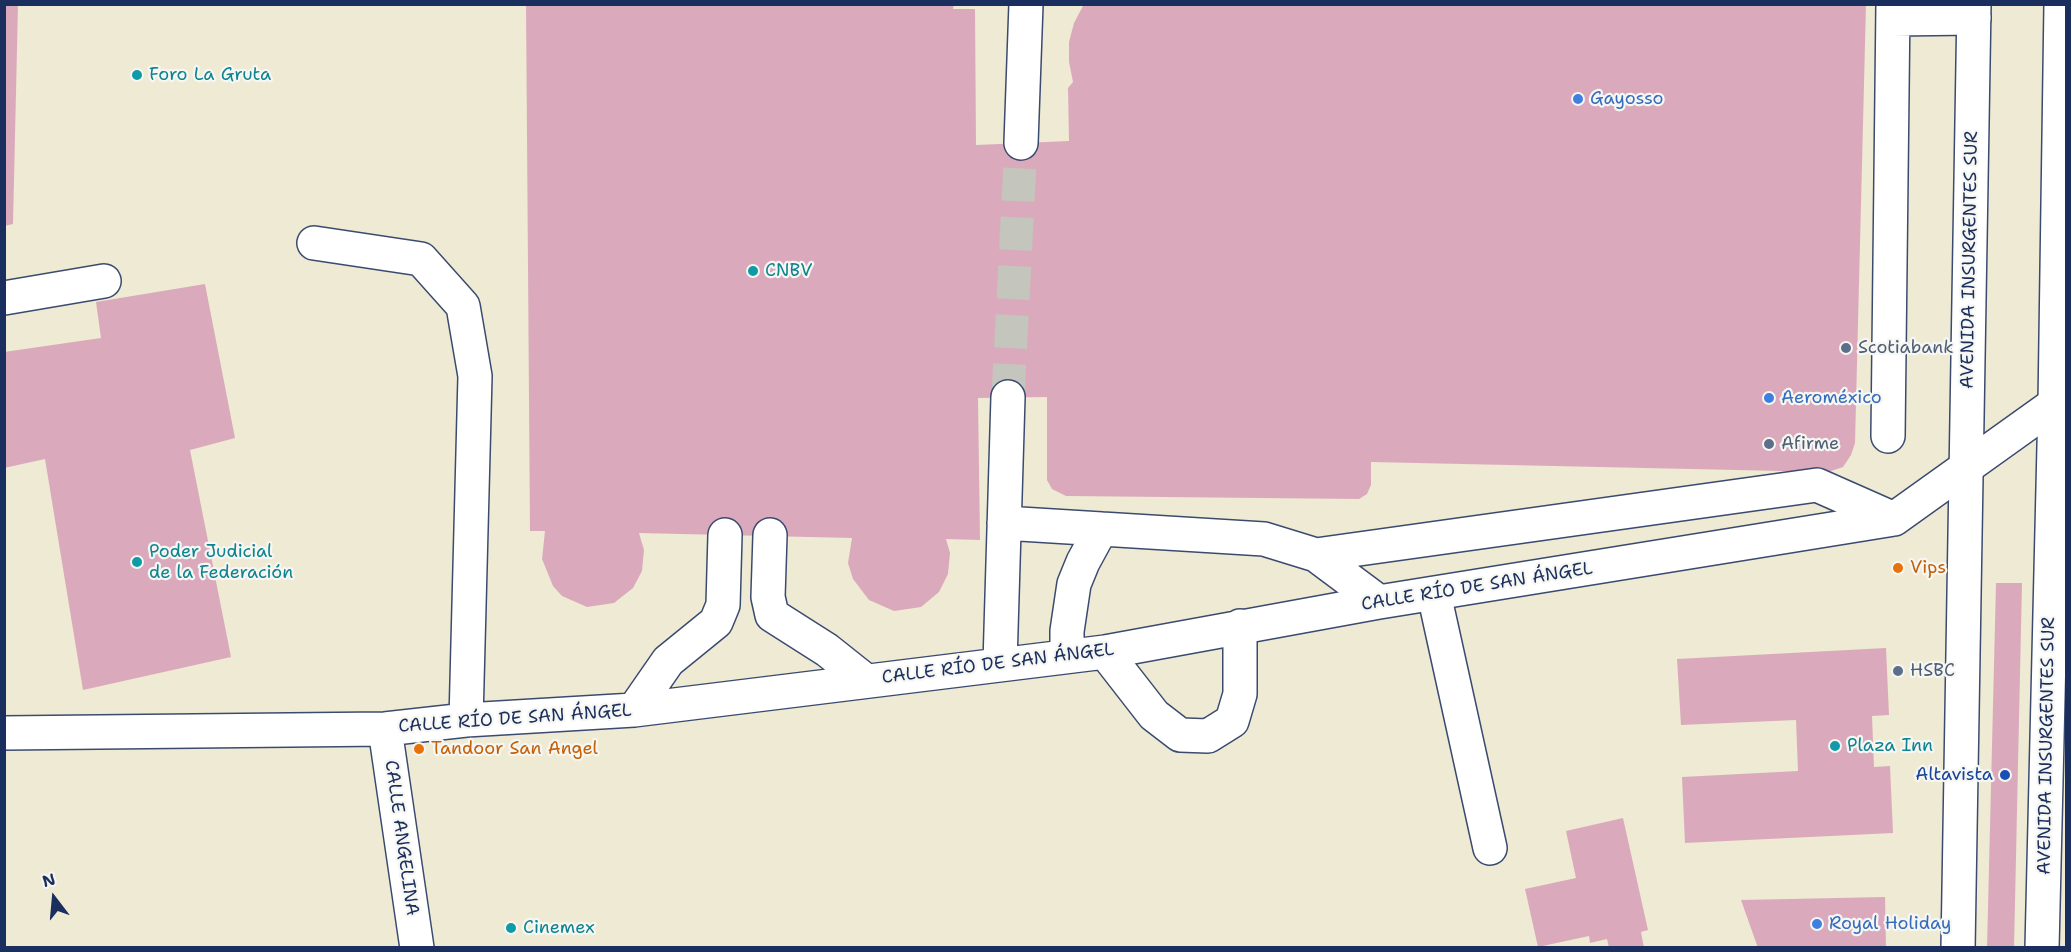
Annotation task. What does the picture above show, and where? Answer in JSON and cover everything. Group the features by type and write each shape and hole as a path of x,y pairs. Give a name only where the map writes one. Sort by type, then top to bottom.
{"street":[{"path":"1021,143 1026,4"},
{"name":"AVENIDA INSURGENTES SUR","path":"2042,948 2047,733 2061,400 2061,4"},
{"path":"1888,436 1893,12 1974,11"},
{"name":"AVENIDA INSURGENTES SUR","path":"1958,948 1974,11"},
{"path":"314,243 421,259 463,306 475,375 466,720"},
{"path":"4,298 104,281"},
{"path":"1000,663 1008,397"},
{"name":"CALLE RÍO DE SAN ÁNGEL","path":"4,733 385,729 466,720 634,710 1000,663 1105,652 1379,602 1894,519 2061,400"},
{"path":"1316,555 1817,485 1894,519"},
{"path":"1005,522 1264,540 1316,555 1379,602"},
{"path":"1067,656 1067,631 1074,584 1101,529"},
{"path":"634,710 668,661 716,622 723,605 725,535"},
{"path":"770,535 768,597 772,615 820,645 866,681"},
{"path":"1434,594 1490,848"},
{"path":"1105,652 1154,715 1179,735 1208,736 1232,721 1240,694 1240,626"},
{"path":"2047,733 2067,707"},
{"name":"CALLE ANGELINA","path":"385,729 417,948"}],"building":[{"path":"4,4 18,4 13,224 4,226"},
{"path":"526,4 954,4 953,9 975,9 976,145 1069,141 1068,88 1073,82 1069,62 1069,42 1074,23 1084,4 1866,4 1855,443 1851,455 1843,467 1828,472 1371,462 1371,485 1367,494 1359,499 1066,496 1052,489 1047,480 1047,397 978,398 980,540 946,539 950,553 948,574 939,592 921,607 894,611 869,600 853,579 848,563 852,538 639,533 644,550 642,571 633,588 614,603 587,607 562,596 553,586 542,559 545,531 530,531"},
{"name":"Poder Judicial de la Federación","path":"205,284 235,438 190,450 231,657 83,690 45,459 4,468 4,352 101,338 96,302"},
{"path":"1996,583 2022,583 2014,948 1987,948"},
{"name":"Plaza Inn","path":"1886,648 1889,715 1872,716 1874,767 1890,766 1893,833 1685,843 1682,777 1798,771 1796,720 1681,725 1677,659"},
{"path":"1623,818 1648,930 1641,932 1644,948 1609,948 1607,939 1590,943 1589,936 1538,947 1525,889 1576,878 1566,831"},
{"name":"Royal Holiday","path":"1885,897 1886,948 1758,948 1741,900"}],"tunnel":[{"path":"1008,397 1021,143"}],"place":[{"name":"Foro La Gruta","path":"137,75"},
{"name":"Gayosso","path":"1578,99"},
{"name":"CNBV","path":"753,271"},
{"name":"Scotiabank","path":"1846,348"},
{"name":"Aeroméxico","path":"1769,398"},
{"name":"Afirme","path":"1769,444"},
{"name":"Poder Judicial de la Federación","path":"137,562"},
{"name":"Vips","path":"1898,568"},
{"name":"HSBC","path":"1898,671"},
{"name":"Plaza Inn","path":"1835,746"},
{"name":"Tandoor San Angel","path":"419,749"},
{"name":"Altavista","path":"2005,775"},
{"name":"Royal Holiday","path":"1817,924"},
{"name":"Cinemex","path":"511,928"}]}
